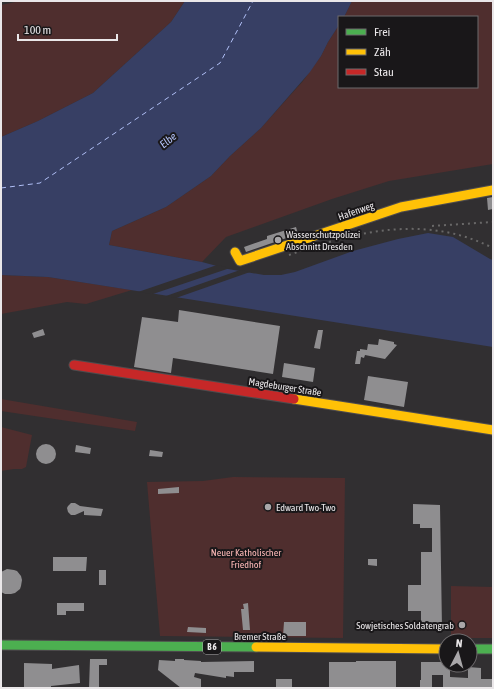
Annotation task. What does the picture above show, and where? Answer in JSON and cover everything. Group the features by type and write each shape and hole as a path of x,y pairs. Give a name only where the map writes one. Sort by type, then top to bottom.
{"street":[{"name":"Hafenweg","path":"235,252 240,262 401,207 493,190"},
{"name":"Magdeburger Straße","path":"74,365 493,430"},
{"name":"Bremer Straße","path":"1,645 438,649"},
{"path":"478,649 493,649"}],"green space":[{"path":"20,1 185,1 171,22 93,93 38,121 1,137 1,5"},
{"path":"352,1 493,1 493,164 389,181 332,199 226,237 202,262 109,245 112,231 166,207 211,176 230,156 261,128 303,81 321,56 338,27 338,88 478,88 478,16 344,16"},
{"path":"1,275 48,277 132,290 86,304 67,302 1,314"},
{"path":"1,399 137,422 135,431 1,411"},
{"path":"1,427 32,435 26,467 22,469 1,471"},
{"name":"Neuer Katholischer Friedhof","path":"233,477 345,478 343,638 160,636 147,482 203,481"},
{"path":"451,586 493,587 493,638 478,638 478,633 451,633"}],"water":[{"name":"Elbe","path":"185,1 352,1 344,16 338,16 338,27 310,72 261,128 230,156 211,176 166,207 112,231 109,245 202,262 228,269 264,275 281,275 295,272 353,251 398,239 428,233 453,237 493,260 493,347 48,277 1,275 1,137 38,121 93,93 171,22"}],"pier":[{"path":"217,265 230,268 153,294 138,292"},
{"path":"240,270 250,272 176,298 166,296"}],"building":[{"path":"493,197 493,209 488,210 487,198"},
{"path":"296,227 298,234 246,252 244,247 267,239 267,236"},
{"path":"179,310 280,326 273,374 173,358 171,373 134,367 142,317 178,322"},
{"path":"43,329 45,335 34,338 32,333"},
{"path":"318,330 323,330 320,349 314,348"},
{"path":"379,339 394,342 394,344 397,345 385,359 365,355 364,358 361,357 360,364 355,364 357,351 360,351 360,349 367,350 368,344 378,345"},
{"path":"284,363 315,368 313,382 282,377"},
{"path":"368,376 408,382 404,407 364,400"},
{"path":"46,444 53,447 56,454 53,461 46,464 39,461 36,454 39,447"},
{"path":"76,445 91,448 90,454 75,452"},
{"path":"150,450 163,452 162,457 149,456"},
{"path":"179,487 179,493 158,494 158,489"},
{"path":"71,503 75,503 80,506 103,509 101,516 84,515 84,511 71,515 67,508"},
{"path":"413,504 440,505 442,628 421,628 421,611 408,611 408,585 421,585 421,552 432,552 432,528 420,528 420,524 413,524"},
{"path":"53,557 87,557 86,571 53,571"},
{"path":"368,559 377,559 377,566 368,565"},
{"path":"7,569 17,571 22,580 20,589 11,594 1,592 1,572"},
{"path":"99,570 106,570 106,585 99,585"},
{"path":"57,603 84,603 84,611 66,611 66,615 57,615"},
{"path":"248,603 250,630 243,630 241,609 244,609 243,604"},
{"path":"284,622 306,622 306,636 283,636"},
{"path":"188,627 206,628 206,633 187,632"},
{"path":"90,659 107,659 107,665 99,665 99,688 89,688"},
{"path":"175,659 201,662 254,661 254,672 234,672 234,677 226,676 226,678 195,673 194,677 201,679 201,688 181,688 158,670 159,660 175,661"},
{"path":"396,661 396,688 329,688 329,662"},
{"path":"421,662 438,662 438,673 450,673 450,677 468,678 468,673 478,673 478,668 481,668 481,679 493,679 493,688 443,688 443,675 432,675 432,688 420,688"},
{"path":"24,663 52,664 52,669 79,665 80,683 51,686 51,688 24,688"},
{"path":"276,679 292,679 292,688 276,688"}],"ferry route":[{"path":"1,188 40,183 220,63 253,1"}],"railway":[{"path":"432,226 493,222"},
{"path":"289,255 314,246 366,233 416,229 442,231 468,238 493,248"}],"traffic: fast":[{"path":"1,645 256,647"},
{"path":"478,649 493,649"}],"traffic: slow":[{"path":"235,252 240,261 401,207 493,190"},
{"path":"294,399 493,430"},
{"path":"256,647 438,649"}],"traffic: jam":[{"path":"74,365 294,399"}],"place":[{"name":"Wasserschutzpolizei Abschnitt Dresden","path":"278,240"},
{"name":"Edward Two-Two","path":"268,507"},
{"name":"Sowjetisches Soldatengrab","path":"462,625"}]}
